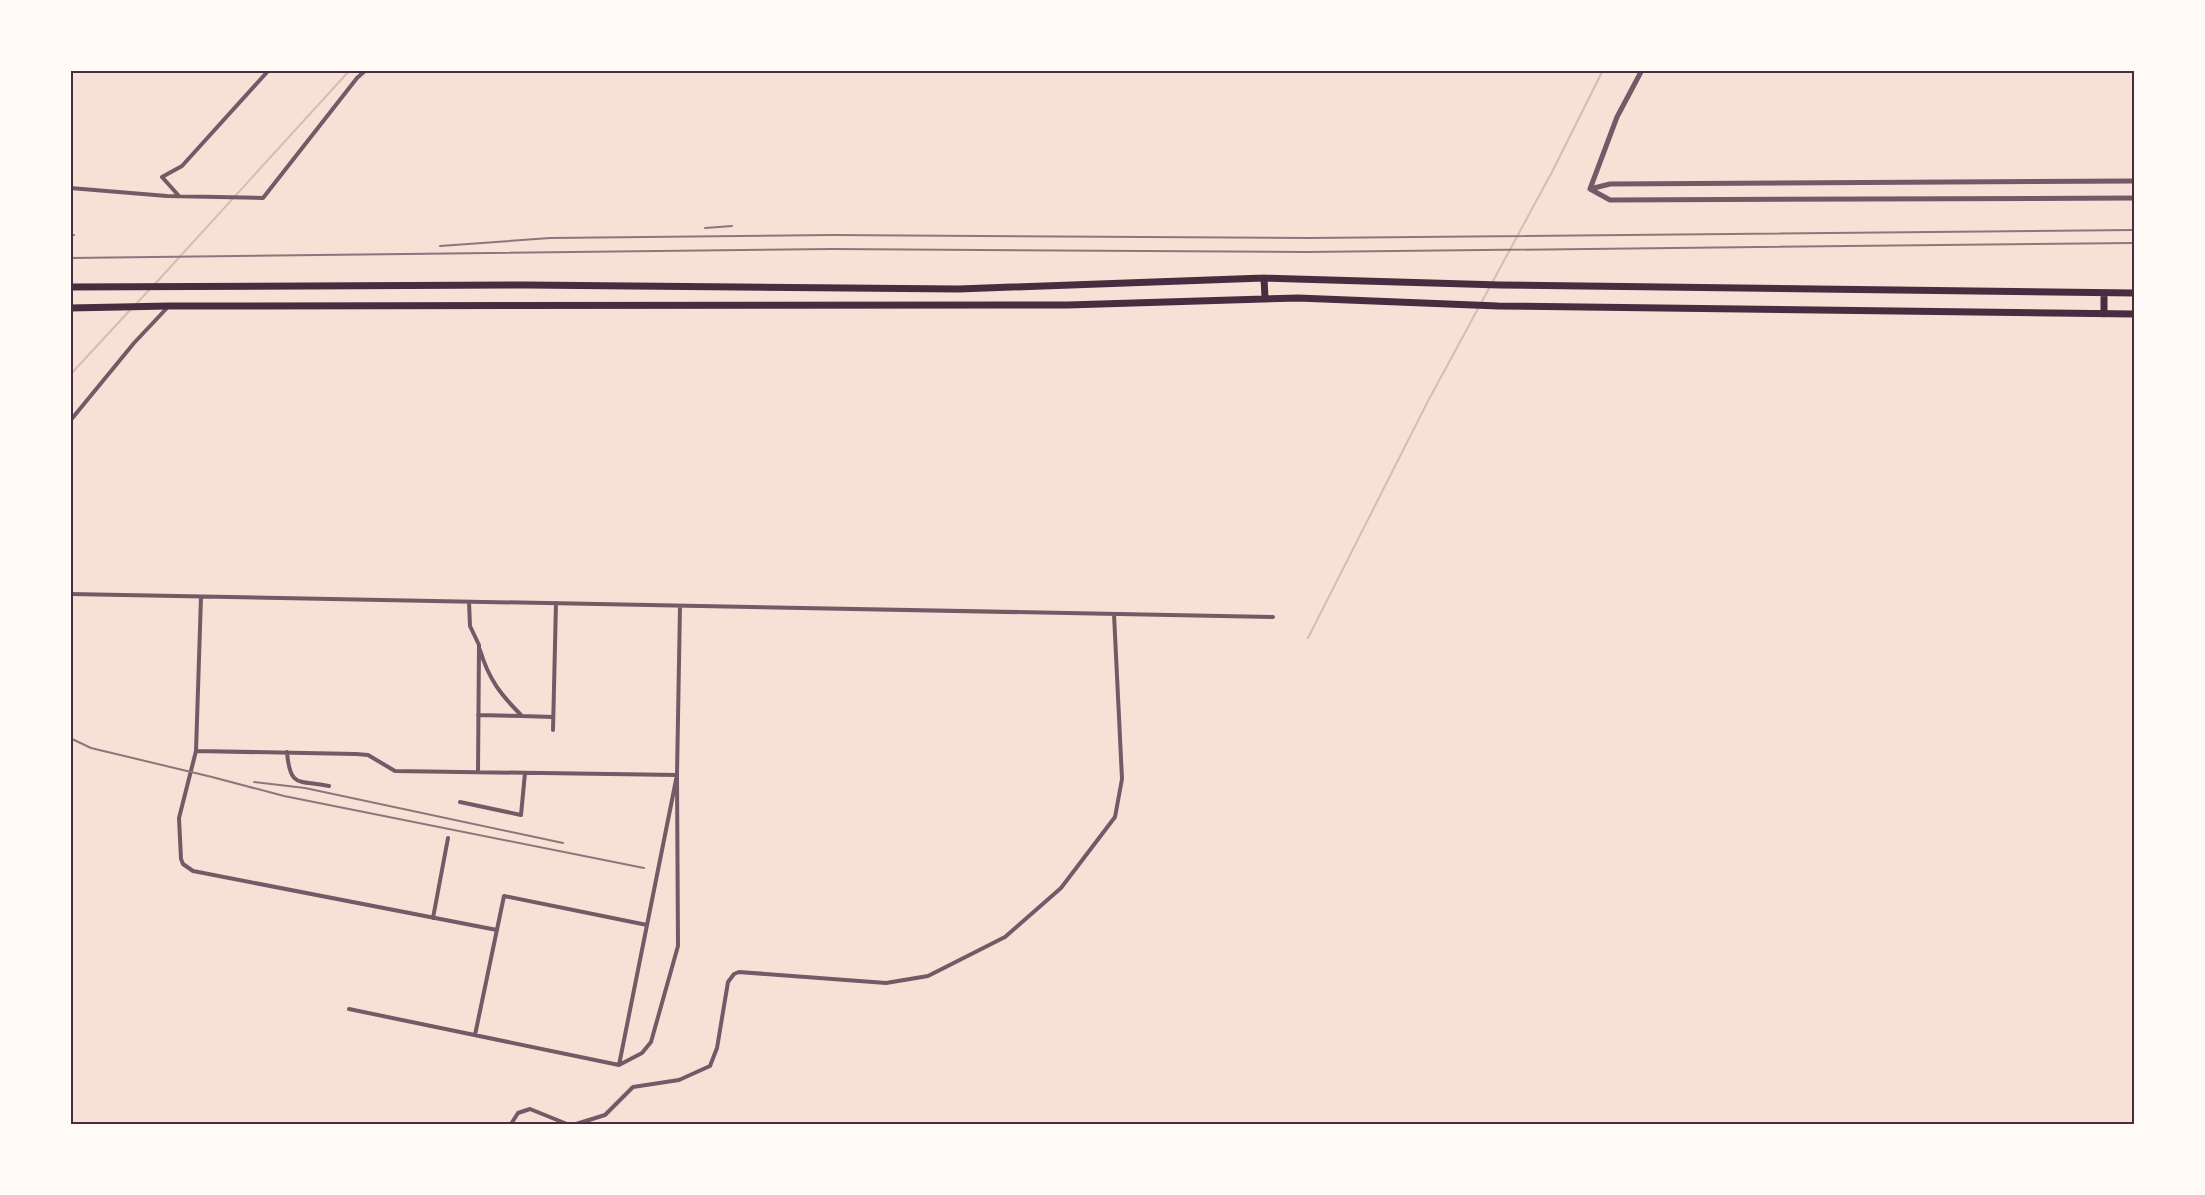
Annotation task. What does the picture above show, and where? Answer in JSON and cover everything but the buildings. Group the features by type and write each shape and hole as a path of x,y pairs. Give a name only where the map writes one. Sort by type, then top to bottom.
{"highway":[{"path":"1264,278 1265,298"},
{"path":"70,288 527,285 959,289 1264,278 1500,285 2134,293"},
{"path":"2104,293 2104,314"},
{"path":"70,308 1068,305 1298,298 1468,305 2134,314"}],"street":[{"path":"179,197 162,177 182,166 269,70"},
{"path":"70,188 179,197 263,198 357,78 366,70"},
{"path":"1590,189 1617,117 1642,70"},
{"path":"1590,189 1610,184 2134,181"},
{"path":"1590,189 1610,201 2134,198"},
{"path":"70,421 81,411 134,343 169,306"},
{"path":"70,594 1273,617"},
{"path":"201,597 196,751 179,818 181,859 188,868 193,871 497,930"},
{"path":"469,602 470,626 479,645 487,672 502,696 522,716"},
{"path":"553,730 555,603"},
{"path":"349,1009 619,1065 642,1053 651,1042 678,946 676,775 680,606"},
{"path":"576,1125 605,1115 633,1087 679,1080 710,1066 717,1048 728,982 739,972 886,983 928,976 1005,937 1061,888 1115,817 1119,798 1122,779 1114,614"},
{"path":"477,772 479,645"},
{"path":"478,715 553,717"},
{"path":"196,751 368,755 395,771 676,775"},
{"path":"287,753 292,777 298,781 329,786"},
{"path":"460,802 521,815 525,773"},
{"path":"619,1065 676,775"},
{"path":"433,918 448,838"},
{"path":"475,1035 504,896 647,925"},
{"path":"511,1125 518,1113 530,1109 567,1125"}],"waterway":[{"path":"154,285 350,70"},
{"path":"1308,638 1428,401 1552,172 1603,70"},
{"path":"135,305 150,289"},
{"path":"70,375 131,309"}],"railway":[{"path":"705,228 732,226"},
{"path":"440,246 550,238 832,235 1307,238 2134,230"},
{"path":"70,258 832,249 1306,252 2134,243"},
{"path":"70,738 91,748 284,796 644,868"},
{"path":"254,782 305,788 563,843"}]}
